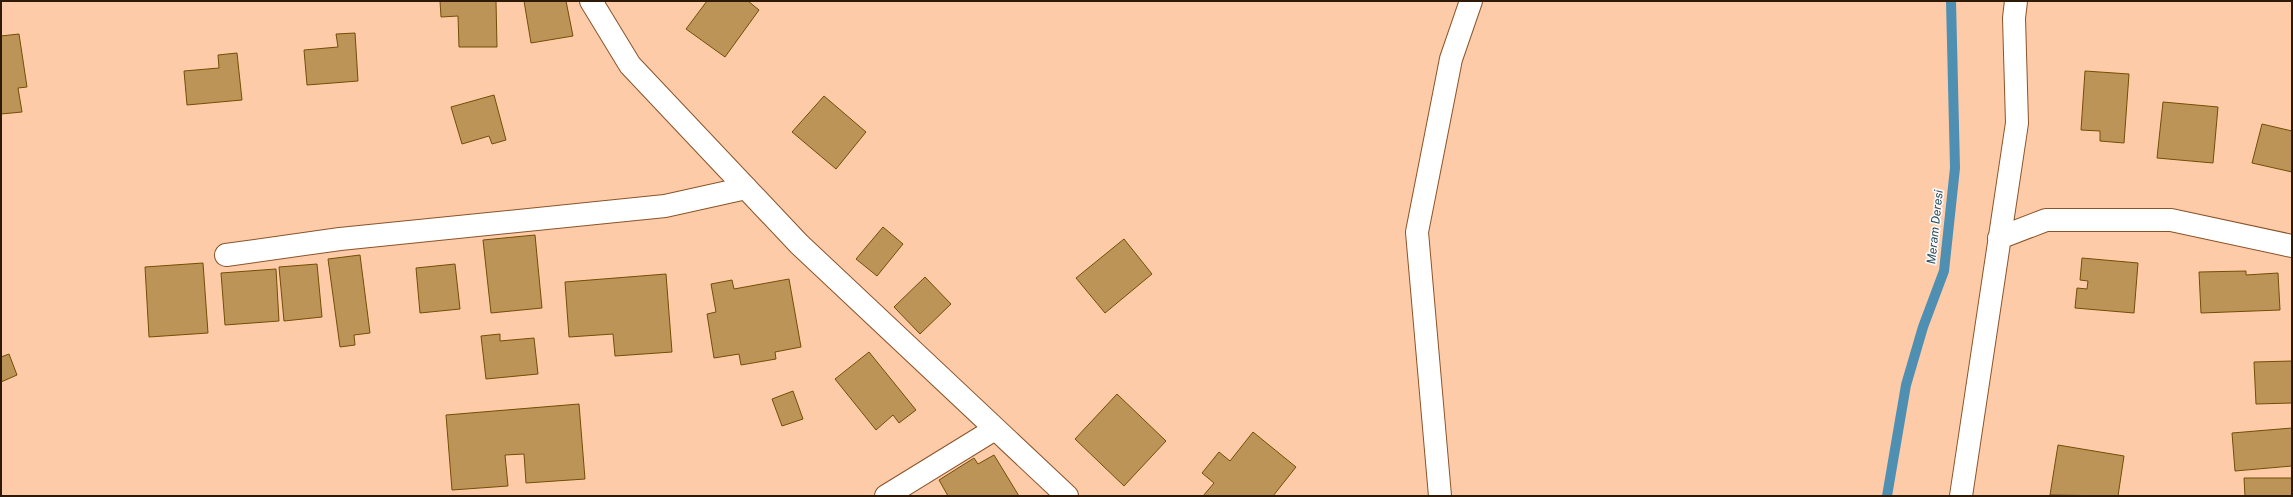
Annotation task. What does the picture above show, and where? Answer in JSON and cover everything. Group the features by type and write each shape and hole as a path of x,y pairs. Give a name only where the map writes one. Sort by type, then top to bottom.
{"street":[{"path":"591,1 630,65 799,244 1067,496"},
{"path":"1440,496 1417,232 1450,59 1471,1"},
{"path":"1961,496 2017,123 2014,18 2016,1"},
{"path":"226,255 340,239 665,206 746,188"},
{"path":"1999,238 2046,220 2171,220 2292,246"},
{"path":"886,496 996,429"}],"building":[{"path":"440,1 496,1 497,47 459,47 458,16 441,17"},
{"path":"524,1 566,1 573,36 531,43"},
{"path":"707,1 748,1 759,10 725,57 686,29"},
{"path":"355,33 358,81 307,85 304,50 338,47 336,34"},
{"path":"19,34 27,87 18,88 22,112 1,114 1,36"},
{"path":"237,53 242,100 187,105 184,71 219,68 218,55"},
{"path":"2085,71 2129,74 2124,143 2100,141 2100,131 2081,130"},
{"path":"494,95 506,140 492,144 489,136 462,144 451,107"},
{"path":"824,96 866,132 836,169 792,132"},
{"path":"2163,102 2218,107 2213,163 2157,158"},
{"path":"2262,124 2292,131 2292,172 2252,163"},
{"path":"883,227 903,244 877,276 856,259"},
{"path":"535,235 542,308 491,313 483,240"},
{"path":"1124,239 1152,274 1105,313 1076,278"},
{"path":"360,255 370,333 354,335 355,345 340,347 328,259"},
{"path":"2082,258 2138,263 2134,313 2075,308 2077,288 2087,289 2088,281 2080,280"},
{"path":"203,263 208,333 149,337 145,267"},
{"path":"317,264 322,317 284,321 279,267"},
{"path":"455,264 460,309 420,313 416,268"},
{"path":"276,269 279,321 225,325 221,273"},
{"path":"2246,271 2246,275 2278,273 2280,310 2201,313 2199,272"},
{"path":"666,274 672,352 615,356 613,334 569,337 565,282"},
{"path":"925,277 951,304 920,334 894,307"},
{"path":"789,279 801,347 775,352 776,359 741,365 739,354 714,358 707,314 716,312 711,284 732,280 734,289"},
{"path":"500,334 500,341 534,338 538,374 486,379 481,336"},
{"path":"869,352 916,410 899,423 893,415 876,430 835,379"},
{"path":"9,354 17,375 1,382 1,357"},
{"path":"2292,361 2292,403 2256,404 2254,362"},
{"path":"793,391 803,419 782,426 772,399"},
{"path":"1117,394 1166,441 1124,486 1075,439"},
{"path":"579,404 585,479 526,483 524,454 505,455 508,486 452,490 446,415"},
{"path":"2292,428 2292,466 2235,471 2232,433"},
{"path":"1253,432 1296,467 1273,496 1203,496 1214,483 1202,473 1219,452 1230,461"},
{"path":"2058,445 2124,456 2118,496 2050,495"},
{"path":"994,455 1019,496 948,496 939,480 974,458 978,464"},
{"path":"2244,478 2292,478 2292,496 2245,496"}],"waterway":[{"name":"Meram Deresi","path":"1887,496 1906,385 1923,327 1944,271 1955,168 1951,1"}]}
